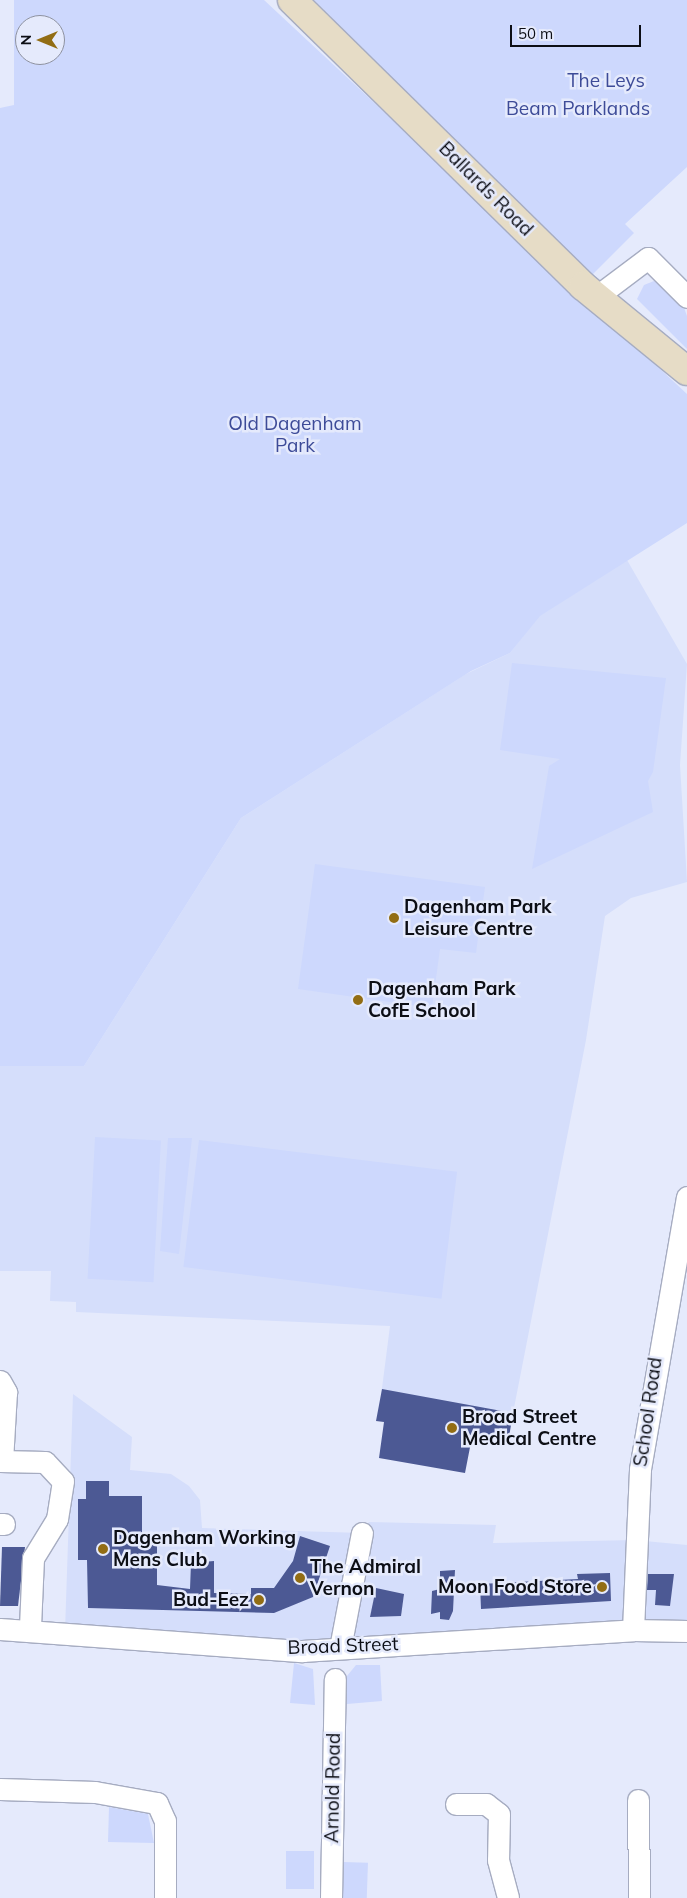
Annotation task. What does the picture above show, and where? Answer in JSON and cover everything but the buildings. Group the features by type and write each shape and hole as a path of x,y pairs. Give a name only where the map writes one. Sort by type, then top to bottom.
{"main road":[{"name":"Ballards Road","path":"292,0 596,297 687,371"}],"street":[{"path":"596,297 648,258 687,297"},
{"name":"School Road","path":"633,1630 640,1470 687,1197"},
{"path":"0,1381 6,1392 1,1461 46,1462 63,1481 57,1519 33,1558 30,1628"},
{"path":"340,1648 362,1533"},
{"name":"Broad Street","path":"0,1629 30,1628 302,1651 633,1630 687,1631"},
{"name":"Arnold Road","path":"330,1898 335,1679"},
{"path":"0,1789 95,1792 157,1803 165,1821 165,1898"},
{"path":"638,1800 639,1898"},
{"path":"456,1804 486,1804 499,1814 498,1860 508,1898"}],"shaded area":[{"name":"Dagenham Park CofE School","path":"627,560 687,664 680,765 687,882 631,898 605,916 586,1040 513,1413 381,1396 390,1326 76,1312 76,1302 50,1301 51,1271 0,1271 0,1066 84,1066 241,818 466,674 510,653 539,616"},
{"path":"73,1394 132,1437 130,1470 171,1474 189,1486 200,1500 202,1528 362,1533 369,1522 496,1525 493,1543 634,1540 687,1545 687,1631 340,1648 65,1631"}],"green space":[{"name":"Old Dagenham Park","path":"14,0 264,0 687,394 687,523 540,616 510,653 471,671 241,818 84,1066 0,1066 0,108 14,105"},
{"name":"Beam Parklands","path":"314,0 687,0 687,167 625,224 634,233 591,276"},
{"path":"654,281 680,297 687,316 687,349 637,299 644,285"},
{"path":"512,663 666,678 653,772 648,781 653,812 532,869 549,766 560,759 500,750"},
{"name":"Dagenham Park Leisure Centre","path":"315,864 485,887 476,953 440,949 432,1008 298,989"},
{"path":"95,1137 161,1140 153,1282 88,1279"},
{"path":"168,1138 192,1138 179,1254 160,1251"},
{"path":"199,1140 457,1172 441,1299 183,1267"},
{"path":"294,1663 313,1669 315,1705 290,1703"},
{"path":"356,1665 380,1665 382,1701 347,1704 347,1676"},
{"path":"109,1807 148,1814 154,1843 108,1842"},
{"path":"286,1851 314,1851 314,1889 286,1889"},
{"path":"343,1862 368,1863 367,1898 342,1898"}],"place":[{"name":"Dagenham Park Leisure Centre","path":"394,918"},
{"name":"Dagenham Park CofE School","path":"358,1000"},
{"name":"Broad Street Medical Centre","path":"452,1428"},
{"name":"Dagenham Working Mens Club","path":"103,1549"},
{"name":"The Admiral Vernon","path":"300,1578"},
{"name":"Moon Food Store","path":"602,1587"},
{"name":"Bud-Eez","path":"259,1600"}],"park label":[{"name":"The Leys","path":"606,81"}]}
